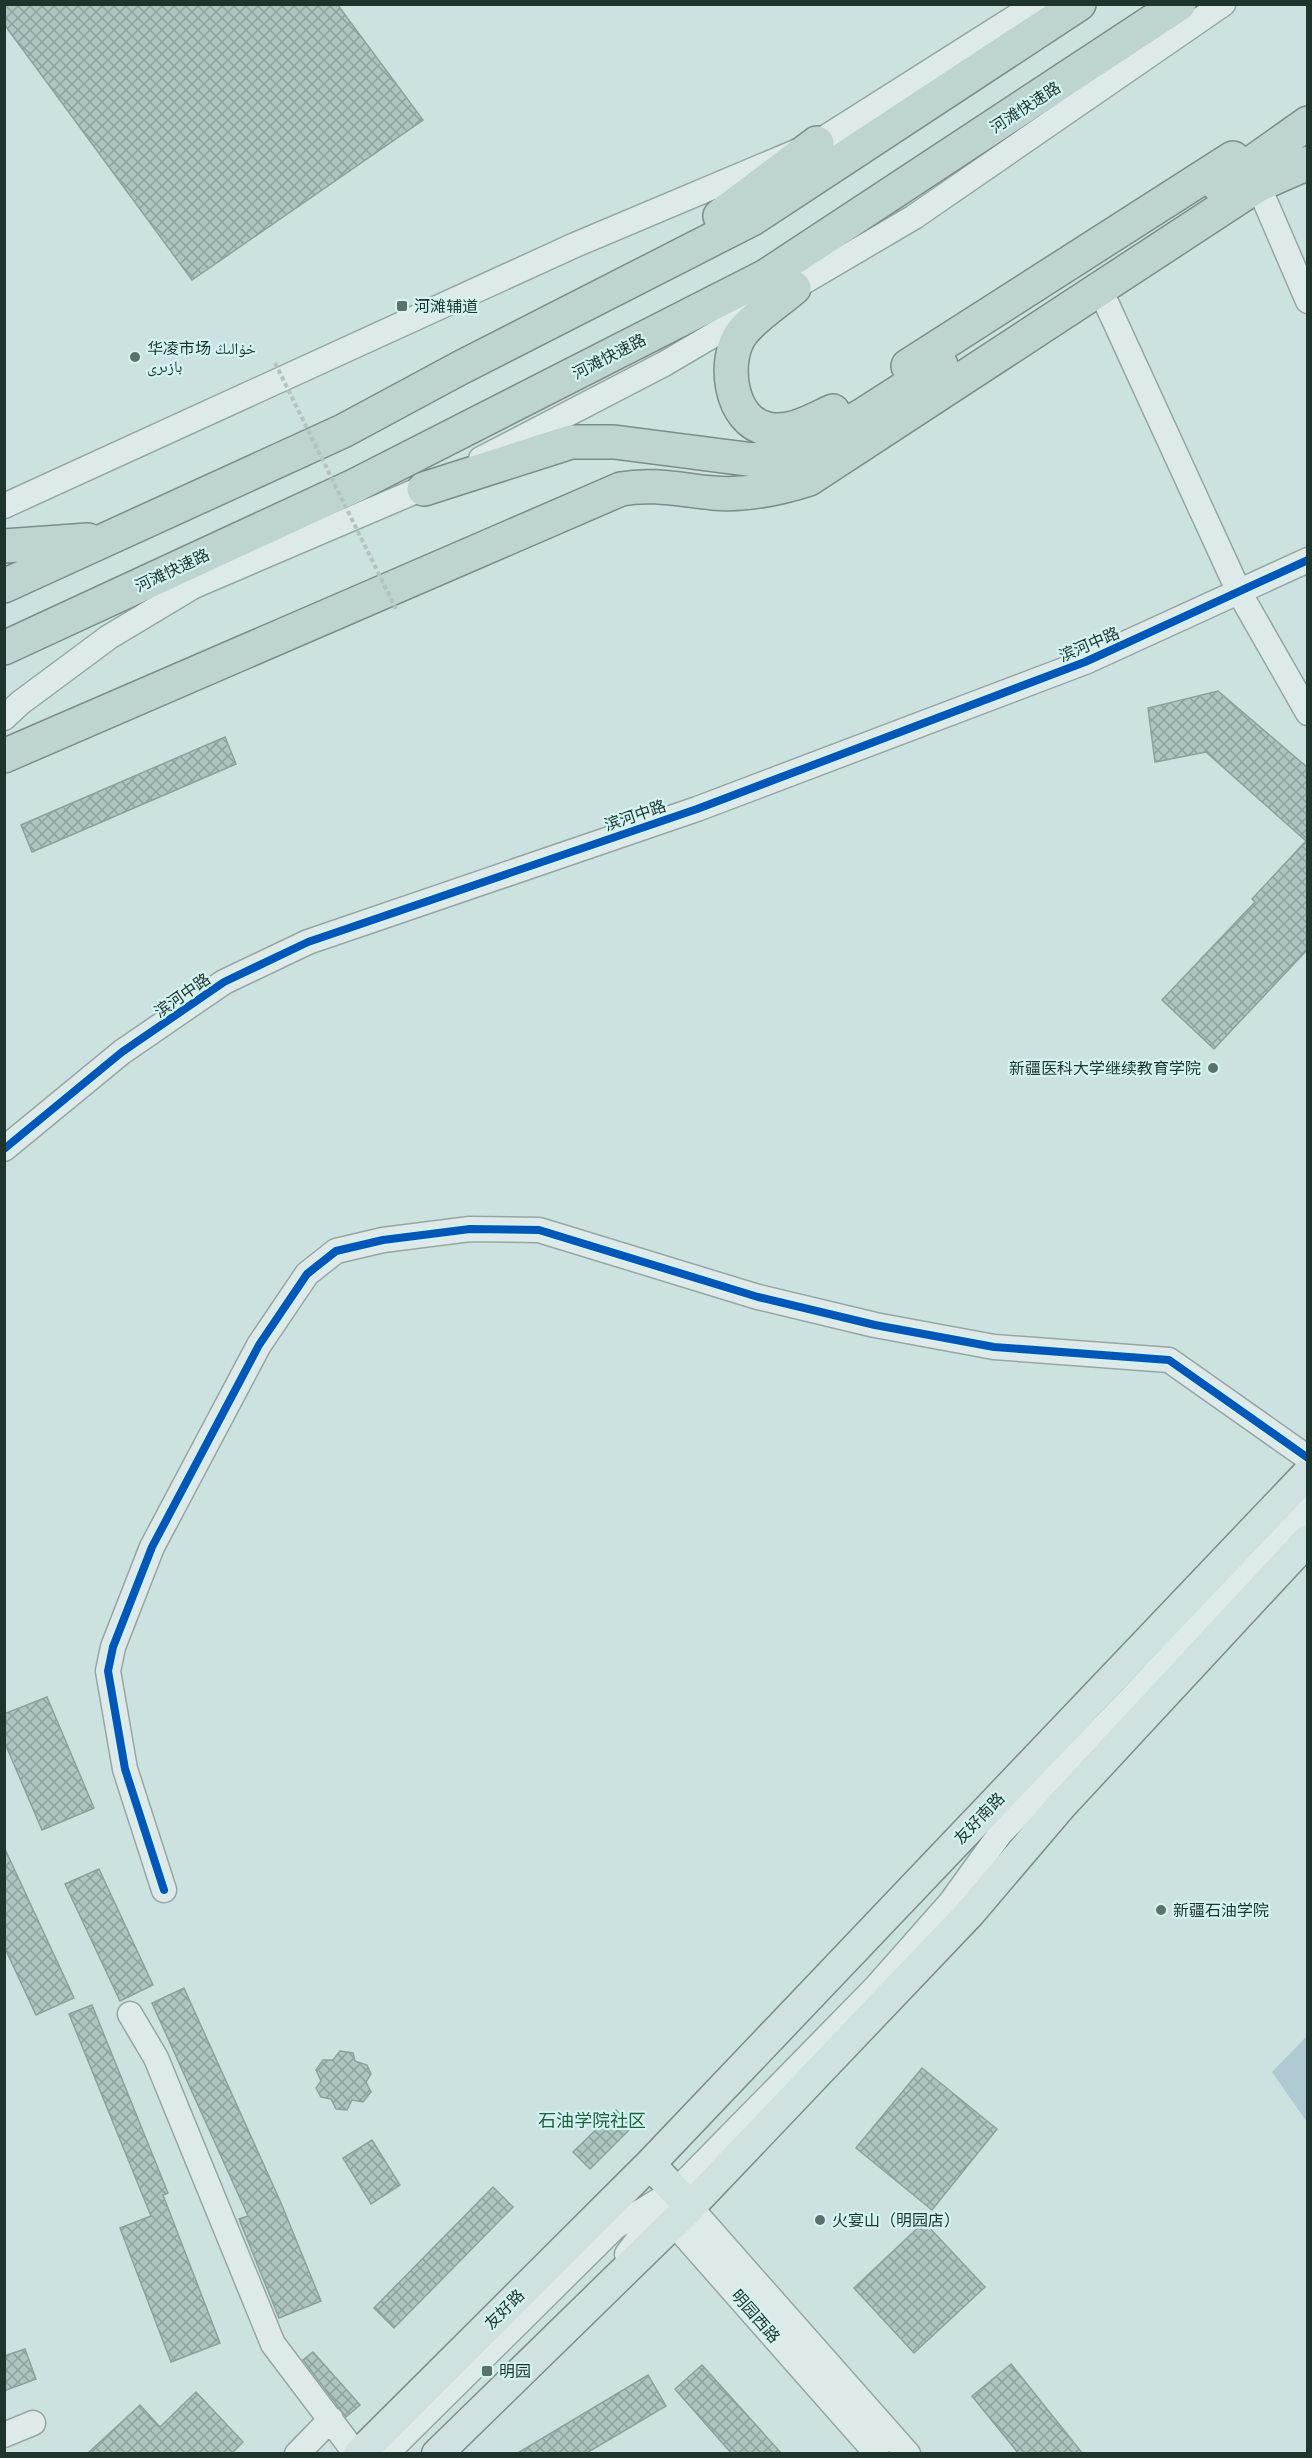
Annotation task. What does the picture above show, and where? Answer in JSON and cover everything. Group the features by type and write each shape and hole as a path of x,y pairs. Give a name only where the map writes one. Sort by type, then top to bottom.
{"highway":[{"path":"508,344 752,219 1079,4"},
{"name":"河滩快速路","path":"5,647 354,486 766,276 1179,4"},
{"path":"424,489 572,442 614,442 754,460 797,452 856,410 1229,161 1308,104"},
{"path":"794,288 742,333 731,359 734,393 746,417 767,429 794,429 856,410 1240,172 1308,123"},
{"path":"4,586 343,431 606,293 673,249 817,143"},
{"path":"4,756 621,489 642,485 715,493 748,493 782,488 809,479 1258,185 1308,163"},
{"path":"4,546 108,539"},
{"path":"5,647 121,612 194,586"}],"main road":[{"name":"友好南路","path":"642,2172 1308,1473"},
{"path":"437,2454 671,2207 970,1913 1060,1806 1308,1540"},
{"path":"642,2172 671,2207"},
{"name":"友好路","path":"357,2454 642,2172"}],"street":[{"path":"4,506 575,245 817,143 1036,4"},
{"path":"4,718 20,703 109,638 194,586 424,489 664,364 794,288 914,217 1223,4"},
{"path":"1258,185 1308,302"},
{"path":"1099,287 1239,591 1308,713"},
{"name":"滨河中路","path":"4,1149 122,1052 224,982 308,942 730,796 1085,662 1308,560"},
{"path":"164,1890 125,1769 108,1671 113,1647 152,1547 260,1345 307,1274 336,1251 383,1240 470,1229 539,1230 758,1297 875,1325 994,1347 1169,1360 1308,1458"},
{"path":"425,2454 620,2263 876,1987 951,1902 1000,1834 1131,1698 1308,1508"},
{"path":"130,2014 156,2058 273,2344 357,2454"},
{"path":"386,2454 615,2227 671,2207"},
{"name":"明园西路","path":"671,2207 877,2454"},
{"name":"明园西路","path":"671,2207 908,2454"},
{"path":"297,2454 331,2419"},
{"path":"4,2435 33,2423"}],"path":[{"path":"276,363 396,609"}],"shaded area":[{"path":"1307,2036 1307,2122 1272,2072"}],"building":[{"path":"4,4 337,4 423,120 192,280 4,24"},
{"path":"1218,691 1308,768 1308,949 1214,1049 1162,1000 1255,902 1252,899 1306,841 1206,752 1155,762 1148,708"},
{"path":"225,737 236,764 32,852 21,825"},
{"path":"47,1697 94,1808 42,1830 4,1741 4,1714"},
{"path":"4,1847 74,1998 36,2015 4,1946"},
{"path":"99,1869 153,1985 120,2001 65,1884"},
{"path":"184,1988 281,2203 321,2301 279,2318 239,2219 248,2216 152,2003"},
{"path":"92,2005 168,2193 163,2195 220,2343 171,2362 120,2228 151,2216 69,2014"},
{"path":"340,2051 353,2053 355,2061 367,2065 371,2074 366,2082 371,2092 363,2102 352,2100 347,2110 336,2109 331,2099 321,2097 316,2088 321,2081 316,2070 323,2060 333,2060"},
{"path":"922,2068 997,2129 932,2210 856,2148"},
{"path":"616,2110 632,2127 590,2169 573,2152"},
{"path":"372,2140 400,2185 371,2204 343,2158"},
{"path":"493,2187 513,2207 394,2328 374,2308"},
{"path":"924,2222 985,2287 914,2353 854,2288"},
{"path":"25,2349 36,2379 4,2391 4,2356"},
{"path":"313,2352 360,2405 346,2417 303,2360"},
{"path":"1011,2364 1083,2454 1019,2454 972,2396"},
{"path":"702,2365 782,2454 732,2454 675,2389"},
{"path":"648,2375 666,2406 585,2454 516,2454"},
{"path":"196,2392 243,2442 231,2454 87,2454 140,2405 160,2427"}],"cycle path":[{"path":"4,1149 122,1052 224,982 308,942 697,809 1085,662 1308,560"},
{"path":"164,1890 125,1769 108,1671 113,1647 152,1547 259,1345 307,1274 336,1251 383,1240 470,1229 539,1230 758,1297 875,1325 994,1347 1169,1360 1308,1458"}],"place":[{"name":"河滩辅道","path":"402,306"},
{"name":"华凌市场 خۇالىڭ بازىرى","path":"135,357"},
{"name":"新疆医科大学继续教育学院","path":"1213,1068"},
{"name":"新疆石油学院","path":"1161,1910"},
{"name":"火宴山（明园店）","path":"820,2220"},
{"name":"明园","path":"487,2371"}],"district":[{"name":"石油学院社区","path":"592,2121"}]}
